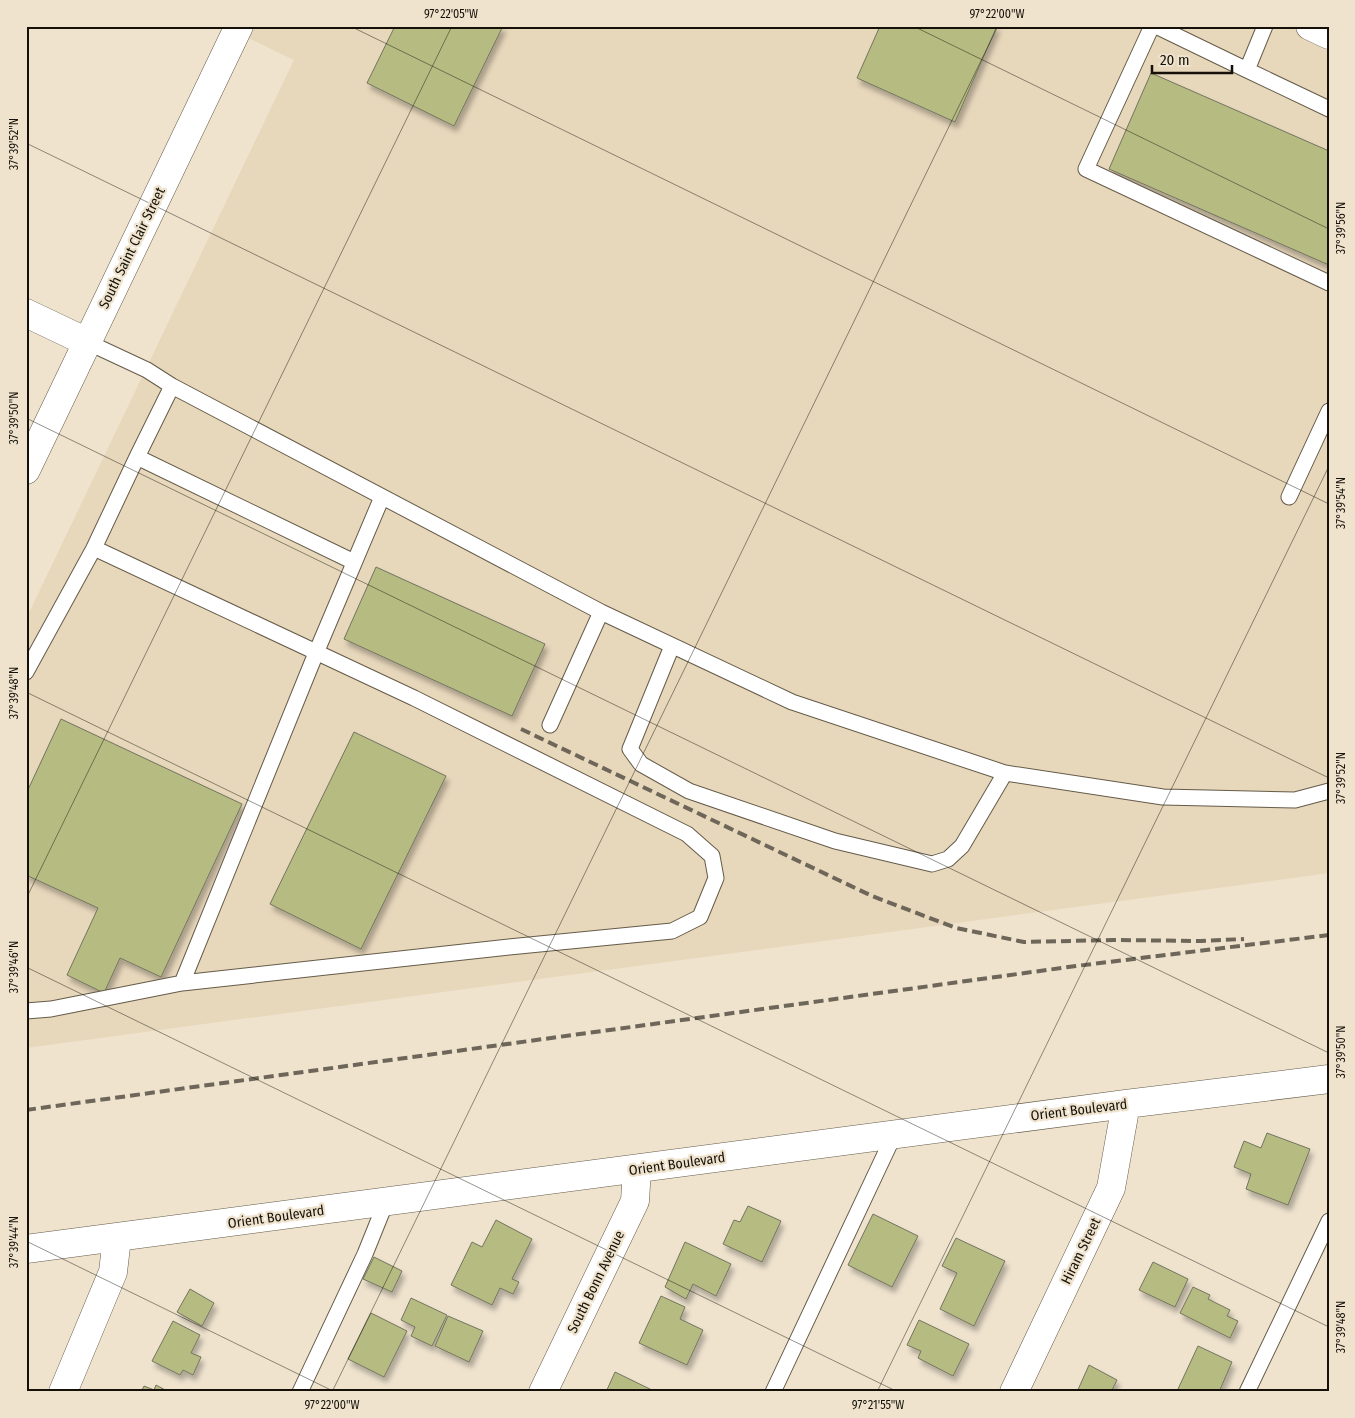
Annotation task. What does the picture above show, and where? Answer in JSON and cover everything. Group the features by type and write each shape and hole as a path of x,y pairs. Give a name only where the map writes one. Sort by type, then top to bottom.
{"street":[{"name":"South Saint Clair Street","path":"26,470 239,26"},
{"path":"1310,26 1329,35"},
{"path":"26,313 87,342"},
{"name":"Orient Boulevard","path":"26,1249 1329,1079"},
{"name":"Hiram Street","path":"1014,1392 1111,1188 1126,1104"},
{"name":"South Bonn Avenue","path":"543,1392 635,1200 638,1169"},
{"path":"63,1392 113,1272 117,1238"}],"lane":[{"path":"1152,26 1086,170 1329,283"},
{"path":"1156,26 1329,110"},
{"path":"1247,70 1265,26"},
{"path":"87,342 147,370 172,386 601,612 792,702 1005,773 1163,797 1295,800 1329,790"},
{"path":"26,672 94,548 172,386"},
{"path":"1289,497 1329,411"},
{"path":"137,457 354,562"},
{"path":"182,983 316,652 382,497"},
{"path":"26,1011 50,1009 182,983 672,931 700,917 716,878 712,856 687,834 414,698 94,548"},
{"path":"550,725 601,612"},
{"path":"672,646 630,749 641,764 689,791 835,841 932,864 948,859 962,846 1005,773"},
{"path":"773,1392 894,1135"},
{"path":"300,1392 365,1254 386,1202"},
{"path":"1247,1392 1329,1221"}],"shaded area":[{"path":"251,26 1329,26 1329,873 26,1048 26,619 294,60 246,37"}],"building":[{"path":"395,26 503,26 454,126 367,83"},
{"path":"880,26 997,26 955,122 857,78"},
{"path":"1151,73 1329,151 1329,265 1109,169"},
{"path":"376,567 545,644 512,716 344,639"},
{"path":"61,719 242,804 161,977 120,958 104,993 67,975 98,908 26,875 26,794"},
{"path":"354,732 446,776 361,949 270,904"},
{"path":"1267,1133 1310,1149 1288,1205 1246,1189 1251,1174 1234,1167 1244,1141 1261,1148"},
{"path":"748,1206 781,1221 762,1262 723,1244 734,1220 740,1222"},
{"path":"873,1214 918,1236 892,1287 848,1265"},
{"path":"496,1220 532,1239 512,1279 519,1282 513,1294 500,1288 492,1305 451,1285 472,1242 482,1247"},
{"path":"956,1238 1005,1261 974,1326 940,1309 957,1273 942,1266"},
{"path":"685,1242 731,1264 716,1296 693,1284 686,1299 665,1287"},
{"path":"374,1257 402,1271 392,1292 363,1279"},
{"path":"1153,1262 1188,1279 1175,1307 1139,1290"},
{"path":"1193,1287 1210,1295 1208,1299 1230,1310 1227,1316 1238,1321 1230,1338 1180,1313"},
{"path":"190,1289 214,1303 202,1326 177,1312"},
{"path":"661,1296 685,1307 680,1319 703,1330 687,1365 639,1343"},
{"path":"411,1298 447,1315 432,1346 411,1336 415,1327 401,1320"},
{"path":"371,1313 407,1331 384,1377 348,1359"},
{"path":"448,1316 483,1331 469,1362 435,1346"},
{"path":"919,1320 969,1344 953,1376 918,1358 921,1351 907,1345"},
{"path":"173,1321 200,1335 191,1353 201,1357 193,1375 183,1370 180,1375 152,1361"},
{"path":"1198,1346 1232,1362 1219,1392 1183,1392 1178,1389"},
{"path":"1089,1365 1117,1380 1111,1392 1077,1392"},
{"path":"615,1372 656,1392 606,1392"},
{"path":"156,1385 169,1392 141,1392 144,1386 154,1390"}],"railway":[{"path":"521,729 872,896 956,928 1024,942 1244,939"},
{"path":"26,1110 1076,966 1329,935"}]}
